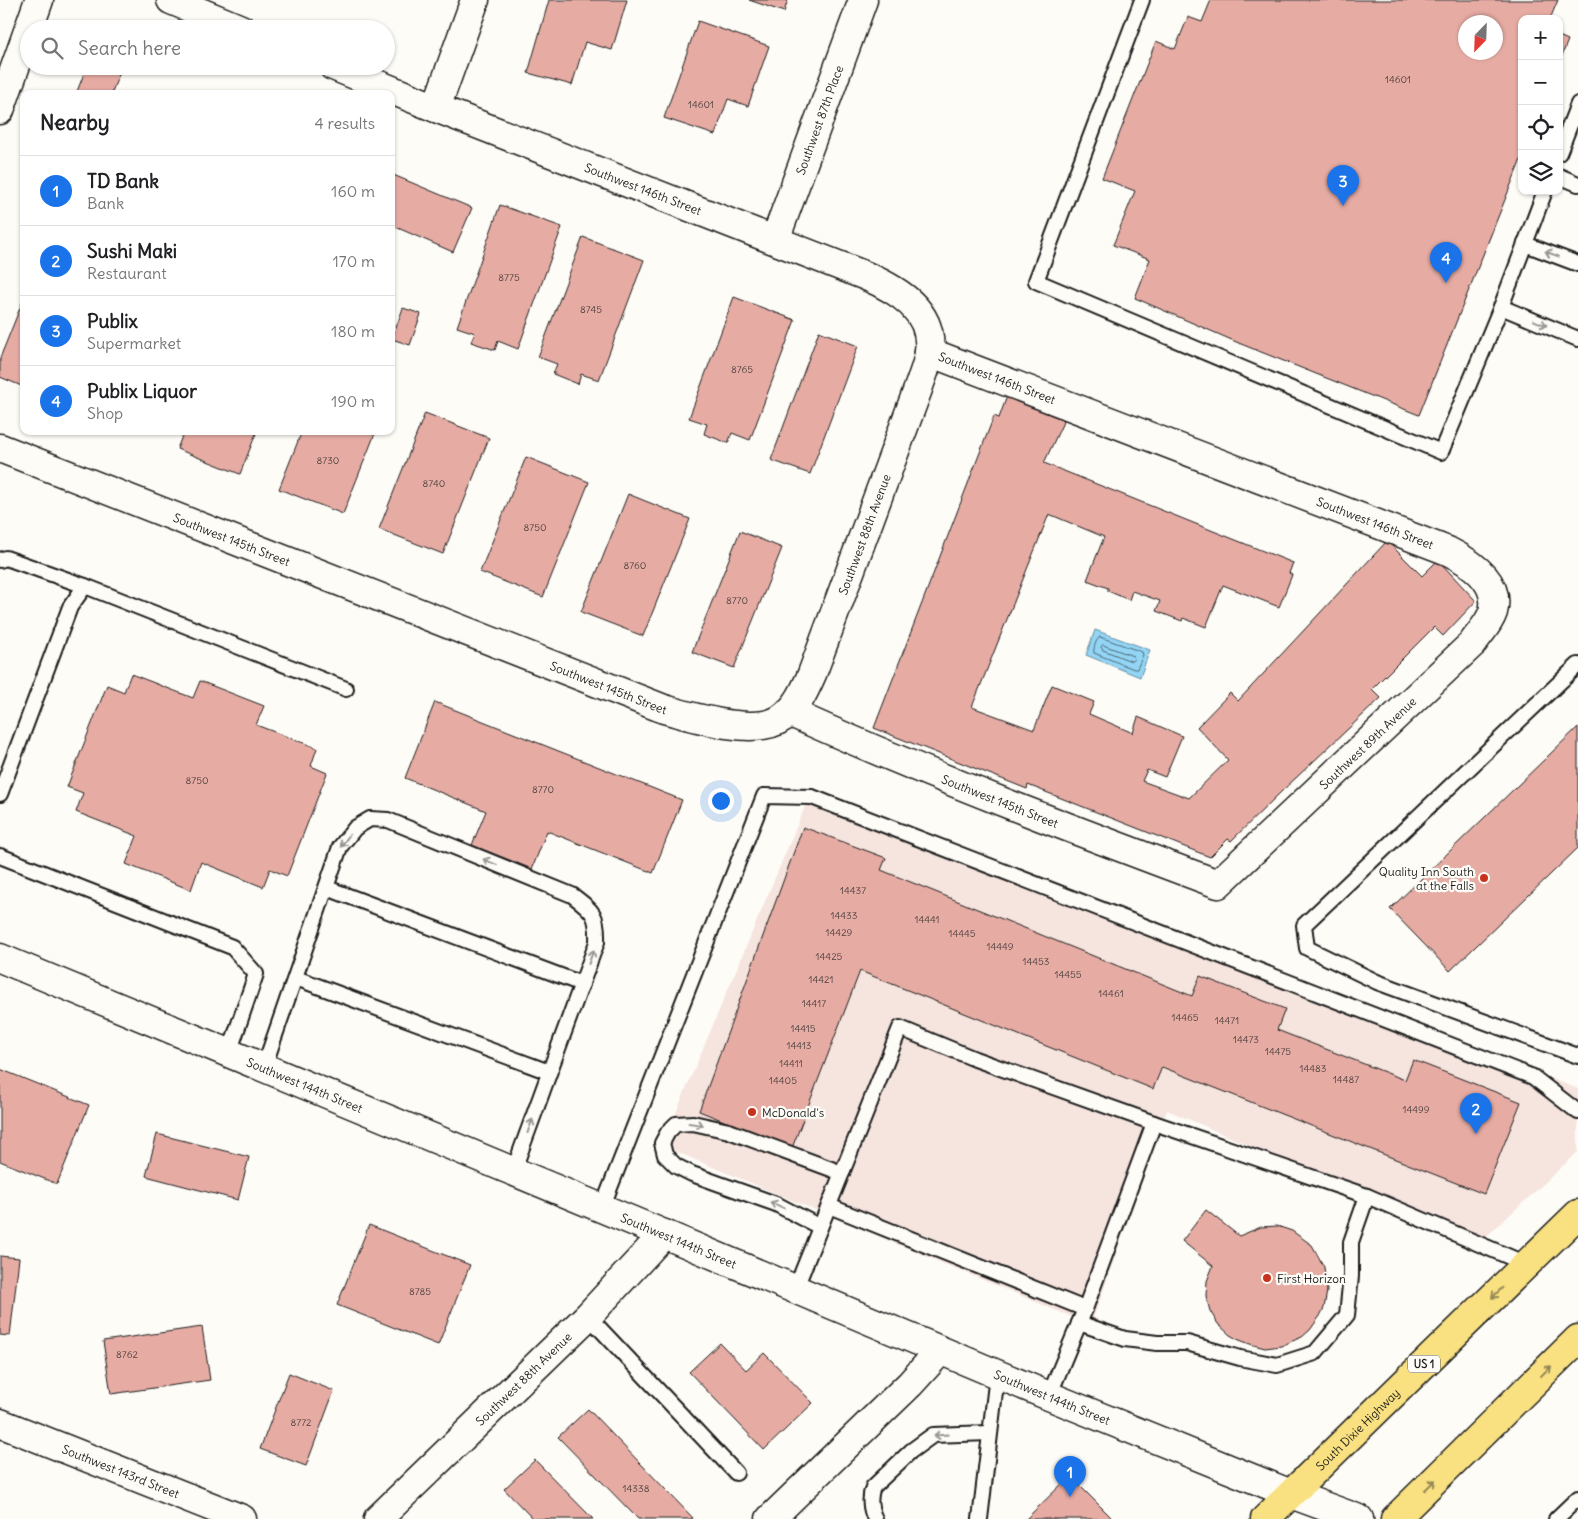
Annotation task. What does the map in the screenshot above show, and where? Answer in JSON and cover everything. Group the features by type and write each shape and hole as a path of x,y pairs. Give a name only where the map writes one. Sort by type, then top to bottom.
{"highway":[{"name":"South Dixie Highway","path":"1265,1519 1578,1214"},
{"path":"1395,1519 1578,1340"}],"street":[{"path":"32,20 39,0"},
{"path":"171,0 220,20"},
{"path":"436,108 475,0"},
{"name":"Southwest 87th Place","path":"775,240 863,0"},
{"path":"0,110 20,54"},
{"name":"Southwest 146th Street","path":"355,75 392,90"},
{"name":"Southwest 146th Street","path":"395,91 886,285 905,297 925,320 929,334 929,352 1448,551 1462,558 1475,568 1486,578 1492,590"},
{"name":"Southwest 88th Avenue","path":"789,712 802,695 812,674 918,389 929,352"},
{"name":"Southwest 145th Street","path":"0,448 664,709 692,717 739,726 768,724 782,719 789,712 857,743 1078,831 1218,884"},
{"name":"Southwest 89th Avenue","path":"1218,884 1472,644 1489,620 1493,610 1492,590"},
{"name":"Southwest 144th Street","path":"0,958 602,1208 997,1375 1291,1494 1359,1519"},
{"name":"Southwest 88th Avenue","path":"378,1519 588,1316 664,1234"},
{"path":"770,1519 910,1384 940,1350"},
{"name":"Southwest 143rd Street","path":"0,1423 242,1519"}],"lane":[{"path":"1142,0 1036,281 1441,452 1501,308 1543,195"},
{"path":"1560,150 1578,104"},
{"path":"1563,178 1578,184"},
{"path":"1525,244 1578,264"},
{"path":"1501,308 1578,339"},
{"path":"0,560 6,558 84,586 346,689"},
{"path":"0,794 70,607 84,586"},
{"path":"1578,665 1304,925 1307,948 1377,982 1578,1056"},
{"path":"602,1208 764,796 812,797 821,800 1533,1077 1578,1112"},
{"path":"264,1067 340,847 355,828 370,820 388,820 572,895 590,908 598,923 597,942 513,1172"},
{"path":"0,856 232,947 256,974 229,1053"},
{"path":"327,888 582,984"},
{"path":"296,978 549,1072"},
{"path":"795,1290 900,1028 975,1059 1367,1196 1526,1264"},
{"path":"820,1227 776,1204 692,1174 676,1166 665,1154 662,1143 668,1132 676,1124 693,1123 729,1131 842,1173"},
{"path":"1049,1396 1085,1309 1154,1123"},
{"path":"1079,1323 1125,1339 1157,1343 1187,1343 1240,1358 1276,1365 1315,1353 1347,1315 1351,1276 1351,1242 1367,1196"},
{"path":"829,1206 1085,1309"},
{"path":"588,1316 736,1473"},
{"path":"980,1519 997,1375"},
{"path":"875,1519 870,1494 873,1487 911,1451 933,1435 990,1433"},
{"path":"1556,1519 1578,1498"}],"shaded area":[{"path":"812,790 1578,1089 1578,1152 1478,1244 1167,1110 1091,1325 662,1146"}],"water":[{"path":"1095,630 1150,650 1140,677 1086,655"}],"building":[{"path":"549,0 627,0 612,50 585,42 572,85 528,73"},
{"path":"749,0 788,0 784,12"},
{"path":"1211,0 1558,0 1552,15 1518,15 1518,167 1419,415 1241,344 1135,298 1150,259 1113,245 1135,191 1102,178 1156,41 1175,49 1188,17 1202,22"},
{"path":"698,21 769,46 748,106 728,99 715,135 664,118"},
{"path":"1563,38 1568,40 1563,53"},
{"path":"83,75 119,75 113,90 78,90"},
{"path":"395,176 472,208 453,252 395,227"},
{"path":"500,205 562,227 518,349 498,341 495,350 471,342 475,333 457,327"},
{"path":"583,237 644,260 599,380 581,374 578,384 553,374 557,364 538,357"},
{"path":"734,297 795,320 750,440 732,433 728,443 704,434 707,424 689,418"},
{"path":"20,308 20,385 0,377 0,358"},
{"path":"403,308 421,314 410,345 395,340 395,331"},
{"path":"819,331 858,346 810,474 771,460"},
{"path":"1007,396 1064,420 1044,463 1293,563 1289,573 1292,575 1279,607 1223,585 1206,627 1183,618 1182,621 1156,611 1160,601 1132,591 1129,600 1108,591 1108,588 1087,580 1104,537 1049,514 972,707 1034,730 1052,685 1094,702 1089,714 1133,733 1138,717 1182,736 1165,777 1147,770 1142,781 1189,798 1228,760 1197,727 1230,693 1238,701 1387,541 1422,576 1438,560 1476,601 1443,636 1434,627 1372,689 1381,698 1231,841 1228,839 1210,857 1028,785 1027,789 874,728 994,416 999,418"},
{"path":"425,413 489,438 443,554 379,529"},
{"path":"182,435 255,435 240,474 177,449"},
{"path":"300,435 374,435 343,514 279,489"},
{"path":"526,457 589,482 543,597 480,572"},
{"path":"628,494 690,519 643,636 581,612"},
{"path":"740,531 782,548 734,668 692,652"},
{"path":"131,674 193,698 200,681 264,706 256,725 317,748 311,766 327,773 287,876 270,869 263,887 201,862 191,890 126,864 137,836 76,812 83,793 67,787 107,685 124,692"},
{"path":"435,702 682,800 653,873 547,831 532,869 472,845 486,811 405,778"},
{"name":"Quality Inn South at the Falls","path":"1578,727 1578,848 1450,971 1390,909"},
{"path":"803,827 886,858 881,870 1192,996 1200,976 1285,1009 1277,1030 1405,1080 1413,1060 1521,1102 1484,1194 1162,1067 1153,1089 860,971 792,1148 699,1111"},
{"path":"0,1069 89,1105 57,1184 0,1161"},
{"path":"157,1134 249,1157 238,1200 146,1176"},
{"name":"First Horizon","path":"1206,1210 1239,1236 1261,1227 1277,1226 1292,1231 1312,1245 1324,1267 1327,1291 1324,1308 1320,1316 1310,1330 1302,1337 1281,1346 1265,1348 1237,1339 1218,1324 1210,1311 1206,1296 1207,1281 1213,1266 1182,1241"},
{"path":"369,1225 470,1265 438,1345 337,1305"},
{"path":"0,1256 19,1258 10,1336 0,1335"},
{"path":"202,1327 210,1380 111,1394 103,1341"},
{"path":"720,1343 746,1370 764,1353 813,1403 764,1450 689,1372"},
{"path":"289,1373 334,1391 306,1466 260,1449"},
{"path":"588,1409 692,1519 638,1519 558,1437"},
{"path":"535,1460 593,1519 533,1519 504,1489"},
{"path":"1070,1476 1113,1519 1026,1519"}],"place":[{"name":"Publix","path":"1343,206"},
{"name":"Publix Liquor","path":"1446,283"},
{"name":"Quality Inn South at the Falls","path":"1484,878"},
{"name":"McDonald's","path":"752,1112"},
{"name":"Sushi Maki","path":"1476,1134"},
{"name":"First Horizon","path":"1267,1278"},
{"name":"TD Bank","path":"1070,1497"}]}
